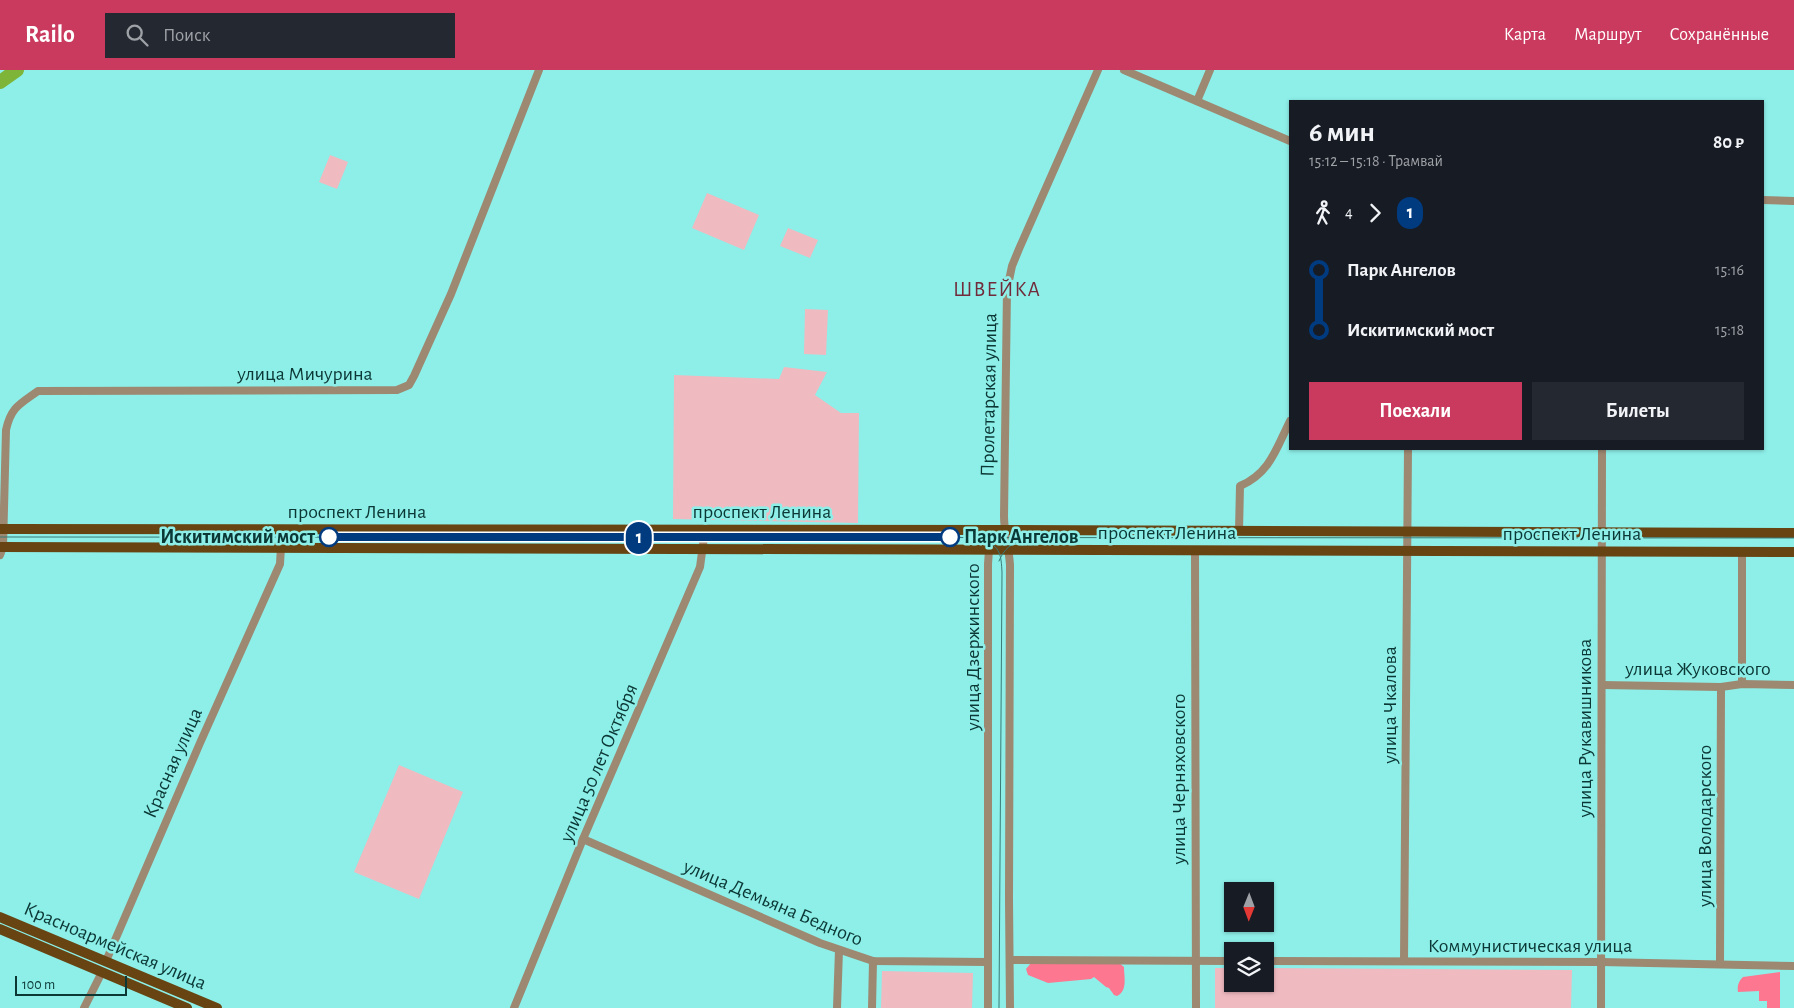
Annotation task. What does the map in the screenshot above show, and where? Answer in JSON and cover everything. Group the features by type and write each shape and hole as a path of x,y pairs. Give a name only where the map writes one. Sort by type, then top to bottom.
{"main road":[{"name":"проспект Ленина","path":"2,529 1794,533"},
{"name":"проспект Ленина","path":"1,549 704,548 1794,552"},
{"name":"Красноармейская улица","path":"0,916 217,1008"},
{"name":"Красноармейская улица","path":"0,930 187,1008"},
{"name":"Красная улица","path":"102,972 106,961"}],"street":[{"name":"улица Мичурина","path":"1,549 8,419 14,408 38,391 397,390 409,386 451,294 540,70"},
{"name":"Пролетарская улица","path":"1004,530 1008,280 1044,190 1098,70"},
{"path":"1124,70 1289,141"},
{"path":"1196,101 1210,70"},
{"path":"1764,200 1794,201"},
{"path":"1239,531 1240,486 1259,476 1268,466 1289,423"},
{"name":"улица Чкалова","path":"1404,962 1408,450"},
{"name":"улица Рукавишникова","path":"1601,1008 1602,450"},
{"name":"Красная улица","path":"106,961 280,564 282,529"},
{"name":"улица 50 лет Октября","path":"514,1008 583,839 700,567 705,530"},
{"name":"улица Дзержинского","path":"1004,530 1009,550 1010,1008"},
{"name":"улица Дзержинского","path":"988,1008 989,550 1004,530"},
{"name":"улица Черняховского","path":"1195,550 1196,1008"},
{"path":"1742,552 1742,684"},
{"name":"улица Жуковского","path":"1602,685 1721,687 1742,684 1794,685"},
{"name":"улица Володарского","path":"1720,964 1721,687"},
{"name":"улица Демьяна Бедного","path":"583,839 839,950 873,962 988,962"},
{"path":"837,1008 839,950"},
{"path":"1010,960 1224,961"},
{"name":"Коммунистическая улица","path":"1274,961 1601,962 1794,966"},
{"path":"872,1008 873,962"},
{"name":"Красная улица","path":"84,1008 102,972"}],"shaded area":[{"path":"330,155 348,162 337,189 319,182"},
{"path":"707,193 759,215 744,250 692,228"},
{"path":"788,228 818,240 810,258 780,246"},
{"path":"805,309 828,310 826,355 804,354"},
{"path":"784,367 827,372 815,395 841,413 859,413 858,523 673,519 674,375 779,379"},
{"path":"399,765 463,792 419,899 354,872"},
{"path":"1031,963 1119,963 1124,967 1123,991 1117,996 1114,995 1109,988 1094,977 1091,979 1048,983 1028,975 1026,969"},
{"path":"1215,968 1224,968 1224,992 1274,992 1274,968 1572,970 1571,1008 1215,1008"},
{"path":"882,971 973,973 972,1008 881,1008"},
{"path":"1780,972 1780,1008 1767,1008 1767,1001 1759,1001 1759,991 1738,992 1740,980 1743,977"}],"waterway":[{"path":"0,82 17,70"}],"tram line":[{"path":"0,537 1794,538"},
{"name":"1","path":"329,537 950,537"},
{"path":"983,540 989,542 999,552 1002,572 999,1008"},
{"path":"999,561 1008,547 1024,540"}],"place":[{"name":"Искитимский мост","path":"329,537"},
{"name":"Парк Ангелов","path":"950,537"}],"district":[{"name":"ШВЕЙКА","path":"997,289"}]}
